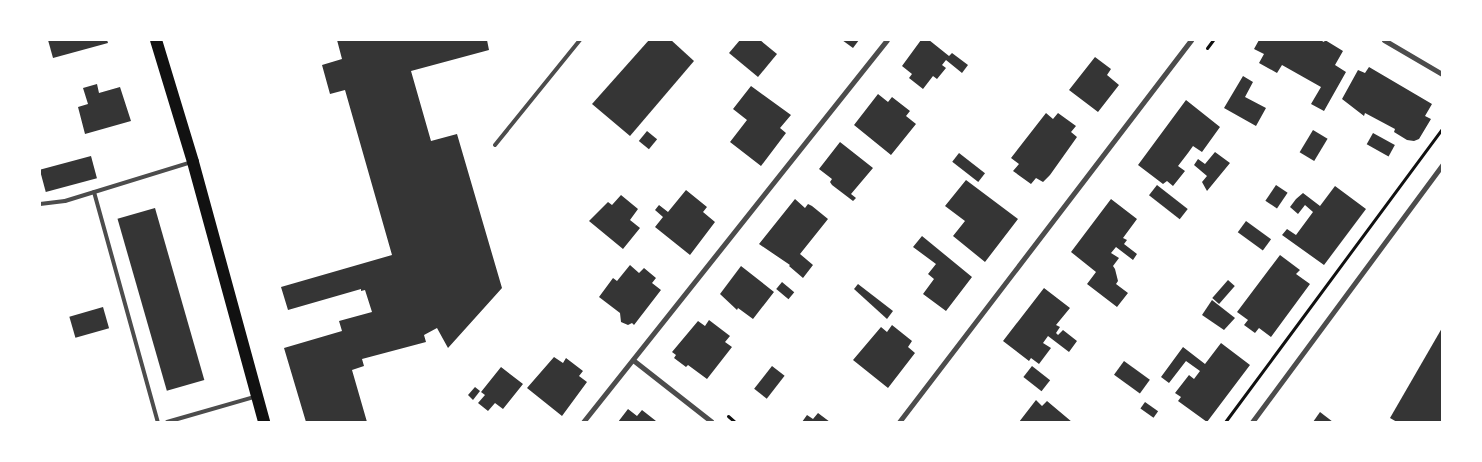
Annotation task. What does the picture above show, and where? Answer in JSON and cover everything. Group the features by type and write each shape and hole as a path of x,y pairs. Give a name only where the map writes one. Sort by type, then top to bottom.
{"main road":[{"path":"156,40 193,162 264,422"}],"street":[{"path":"583,422 887,40"},
{"path":"899,422 1191,40"},
{"path":"1384,40 1442,74"},
{"path":"1252,422 1442,165"},
{"path":"633,360 712,422"}],"lane":[{"path":"495,145 580,40"},
{"path":"40,204 65,201 193,162"},
{"path":"94,192 158,422"},
{"path":"167,422 256,396"}],"path":[{"path":"1225,422 1442,129"},
{"path":"720,410 735,422"}],"building":[{"path":"48,40 107,40 108,43 53,58"},
{"path":"337,40 487,40 489,50 411,71 431,141 457,134 502,288 448,348 437,328 424,335 426,342 362,359 364,366 352,370 367,422 306,422 284,348 342,331 339,321 372,312 365,290 361,291 361,289 288,310 281,287 392,255 345,90 330,94 322,65 342,59"},
{"path":"649,40 671,40 694,61 630,136 592,104"},
{"path":"740,40 760,40 777,54 758,77 729,53"},
{"path":"842,40 859,40 853,48"},
{"path":"921,40 929,40 949,56 952,53 968,65 962,73 946,60 942,65 946,68 937,79 933,76 923,89 909,78 912,74 902,66"},
{"path":"1259,40 1320,40 1324,42 1325,40 1343,51 1335,65 1346,72 1324,111 1311,104 1321,87 1282,65 1277,73 1259,63 1264,54 1254,49"},
{"path":"1095,57 1111,69 1107,75 1119,85 1098,112 1069,90"},
{"path":"1369,67 1432,104 1425,116 1431,119 1419,139 1414,141 1407,140 1394,132 1395,129 1365,113 1364,116 1342,99 1358,70 1365,73"},
{"path":"1243,76 1253,82 1245,97 1266,108 1256,126 1224,108"},
{"path":"97,84 99,93 120,87 131,121 85,134 78,107 88,104 83,88"},
{"path":"751,86 791,115 780,128 786,133 761,166 730,142 747,120 733,109"},
{"path":"878,94 888,102 892,97 910,111 906,116 916,124 891,155 854,125"},
{"path":"1186,100 1220,127 1202,152 1193,146 1178,166 1185,171 1173,186 1167,181 1163,184 1138,165"},
{"path":"1046,113 1053,119 1058,113 1076,126 1071,132 1077,137 1050,175 1043,182 1036,178 1031,184 1013,171 1019,164 1011,158"},
{"path":"1313,130 1328,139 1314,161 1300,152"},
{"path":"647,131 657,139 649,149 639,141"},
{"path":"1373,133 1395,145 1389,156 1367,144"},
{"path":"840,142 873,168 851,194 856,198 853,201 832,185 830,182 832,179 819,169"},
{"path":"1215,152 1230,163 1207,191 1202,182 1207,176 1194,165 1198,159 1205,164"},
{"path":"959,153 985,173 978,182 952,162"},
{"path":"91,156 97,178 46,192 40,170"},
{"path":"966,180 1018,219 985,262 953,236 965,221 945,206"},
{"path":"1157,185 1188,209 1180,219 1149,195"},
{"path":"1276,185 1288,193 1277,209 1265,201"},
{"path":"1335,186 1366,209 1324,265 1282,235 1287,229 1296,235 1313,212 1305,205 1298,214 1290,207 1296,199 1303,193 1320,206"},
{"path":"686,190 707,207 703,212 715,222 690,255 655,227 663,217 655,210 659,205 668,212"},
{"path":"621,195 638,209 630,220 640,228 623,249 589,221 608,202 612,205"},
{"path":"795,199 805,208 808,204 812,206 828,219 800,254 813,265 803,278 790,265 759,244"},
{"path":"1111,199 1137,219 1123,238 1127,240 1124,244 1137,254 1133,260 1116,247 1111,253 1119,258 1113,266 1118,281 1116,284 1128,293 1117,307 1087,284 1096,272 1071,252"},
{"path":"155,208 204,380 167,391 118,219"},
{"path":"1246,221 1271,239 1263,251 1238,232"},
{"path":"922,236 972,277 946,311 923,294 934,279 928,274 936,264 913,247"},
{"path":"1280,255 1300,270 1296,274 1310,284 1271,337 1259,328 1255,333 1244,325 1248,320 1237,312"},
{"path":"630,265 639,273 644,268 656,278 652,283 661,290 634,325 621,322 620,313 599,297 613,278 617,281"},
{"path":"741,266 774,292 753,319 738,308 737,310 720,294"},
{"path":"1228,280 1235,286 1219,304 1212,298"},
{"path":"782,282 794,292 788,299 776,289"},
{"path":"858,284 893,311 887,319 854,289"},
{"path":"1044,288 1070,308 1056,325 1060,327 1056,333 1058,335 1063,330 1077,341 1069,352 1048,336 1043,343 1051,348 1039,364 1031,358 1029,361 1003,341"},
{"path":"1212,300 1235,318 1224,330 1202,315"},
{"path":"103,307 109,328 75,338 69,317"},
{"path":"709,320 730,336 725,342 732,347 707,379 688,365 686,367 674,358 676,355 672,352 698,321 705,326"},
{"path":"892,325 912,341 908,347 915,353 888,388 853,360 881,327 887,332"},
{"path":"1442,328 1442,422 1397,422 1390,418"},
{"path":"1221,343 1250,365 1207,422 1178,401 1181,397 1175,393 1189,375 1194,379 1200,371 1186,361 1169,383 1161,377 1183,347 1205,364"},
{"path":"554,357 563,363 566,358 583,371 579,376 587,382 562,416 527,388"},
{"path":"1124,361 1150,380 1140,394 1114,375"},
{"path":"772,366 785,376 767,399 754,389"},
{"path":"1032,366 1050,380 1042,391 1023,377"},
{"path":"501,367 523,384 503,409 495,403 488,411 478,403 485,395 481,392"},
{"path":"475,387 480,391 473,400 468,395"},
{"path":"1036,400 1042,406 1047,401 1072,422 1019,422"},
{"path":"1145,402 1158,411 1154,418 1140,409"},
{"path":"628,409 637,416 642,410 656,421 618,422"},
{"path":"1320,412 1333,422 1313,422"},
{"path":"818,413 830,422 802,422 807,415 813,419"}]}
